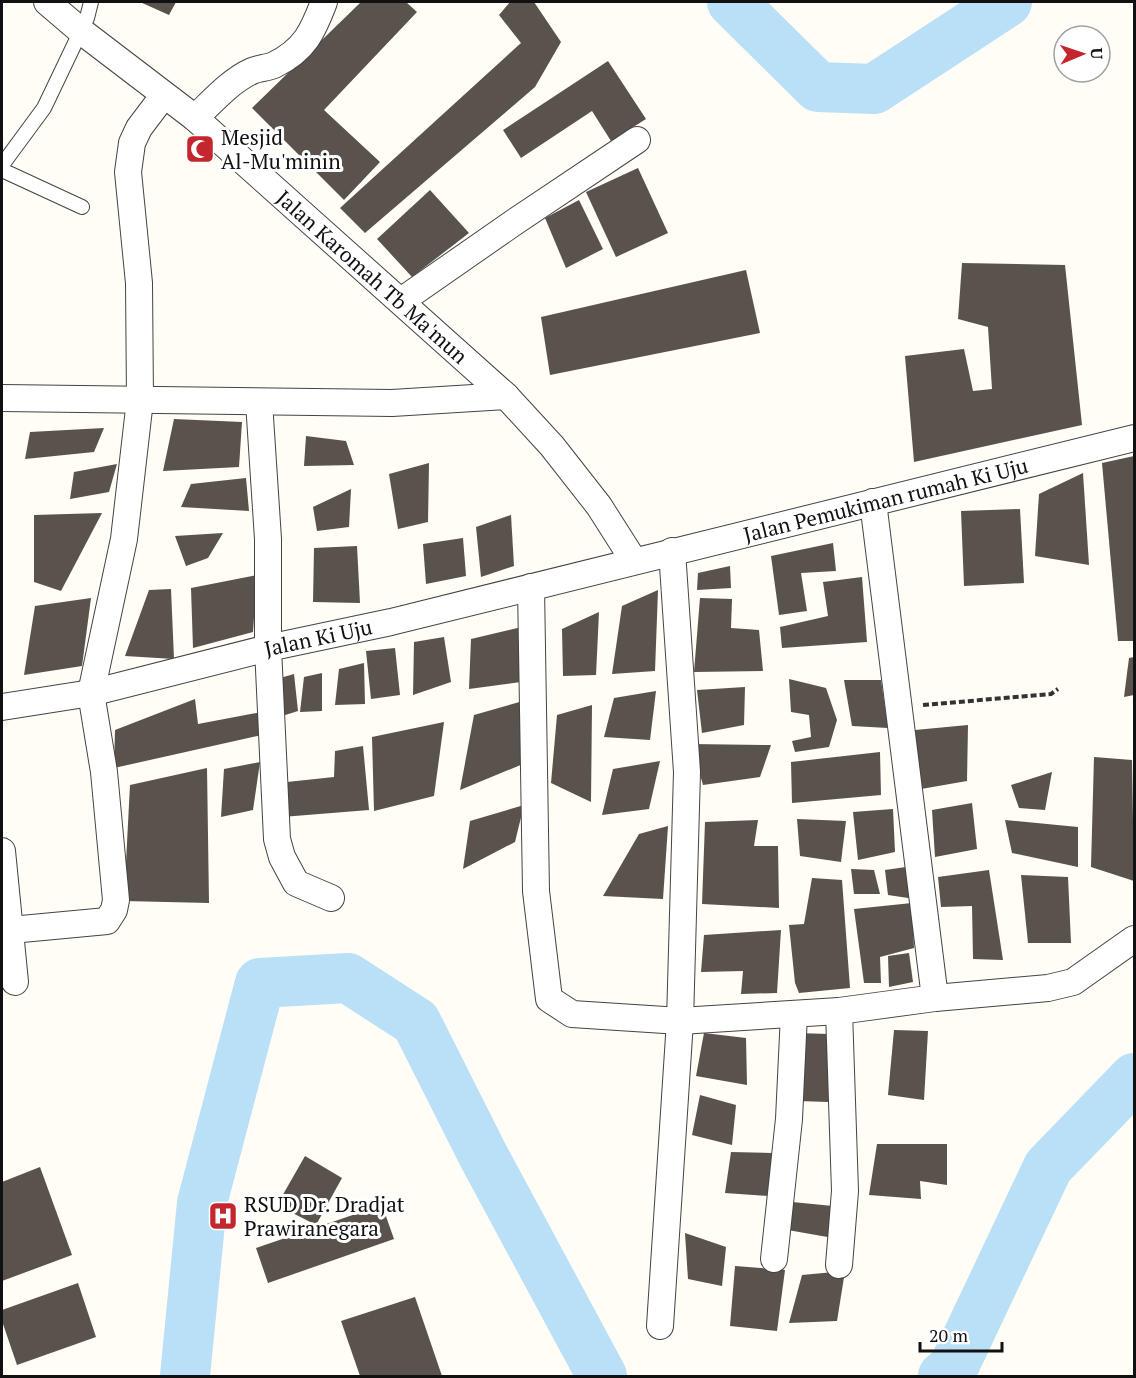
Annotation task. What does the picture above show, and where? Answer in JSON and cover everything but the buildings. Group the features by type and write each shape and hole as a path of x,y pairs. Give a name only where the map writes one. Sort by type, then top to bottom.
{"street":[{"name":"Jalan Karomah Tb Ma'mun","path":"47,2 81,31 195,118 506,396 552,446 599,507 634,561"},
{"path":"195,118 226,88 252,71 273,66 295,52 311,34 324,2"},
{"path":"11,930 107,921 114,910 116,900 104,772 91,693 124,539 140,400 139,284 128,172 132,143 139,128 164,95"},
{"path":"401,301 516,220 637,140"},
{"path":"2,398 392,403 506,396"},
{"path":"259,402 268,539 268,648 277,839 282,857 296,883 331,898"},
{"name":"Jalan Pemukiman rumah Ki Uju","path":"634,561 1134,438"},
{"path":"873,502 934,998"},
{"path":"660,1326 680,1021 687,772 672,551"},
{"name":"Jalan Ki Uju","path":"2,707 91,693 268,648 391,622 634,561"},
{"path":"531,587 536,891 549,999 572,1014 680,1021 839,1011 934,998 1048,988 1073,982 1134,939"},
{"path":"2,851 15,982"},
{"path":"839,1011 845,1191 839,1265"},
{"path":"774,1259 789,1119 794,1014"}],"lane":[{"path":"82,207 2,167 44,108 87,18 91,2"}],"path":[{"path":"898,707 1051,694 1058,689"}],"waterway":[{"path":"732,2 818,87 874,89 1007,2"},
{"path":"185,1376 202,1203 260,983 348,978 416,1022 484,1157 602,1376"},
{"path":"943,1376 953,1368 1048,1167 1134,1078"}],"place":[{"name":"Mesjid Al-Mu'minin","path":"200,149"},
{"name":"RSUD Dr. Dradjat Prawiranegara","path":"223,1216"}]}
